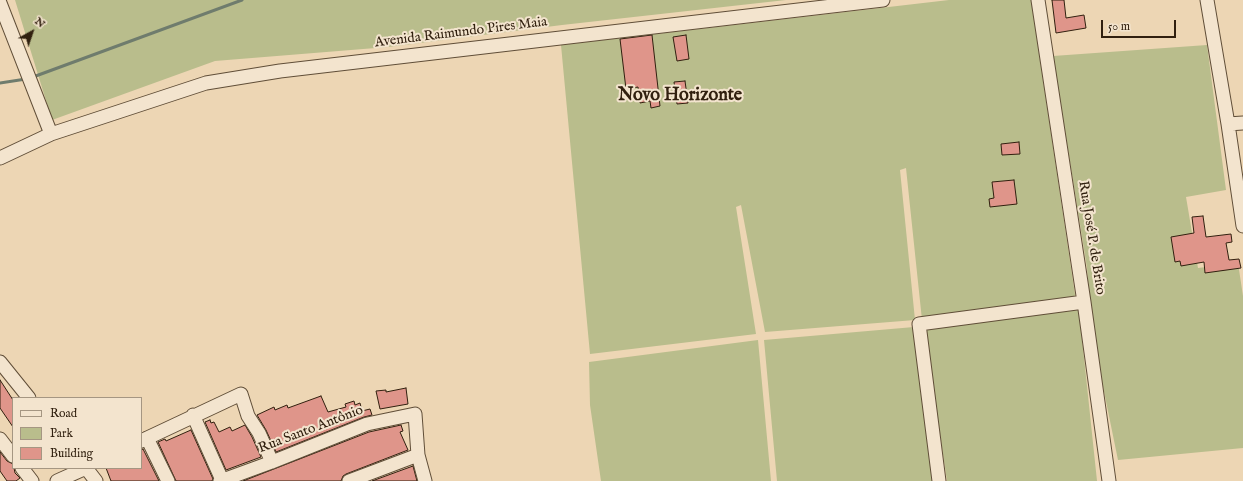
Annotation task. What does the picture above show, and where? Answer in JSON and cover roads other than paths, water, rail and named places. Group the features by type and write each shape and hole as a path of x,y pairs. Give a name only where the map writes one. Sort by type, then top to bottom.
{"street":[{"path":"8,0 30,78"},
{"name":"Avenida Raimundo Pires Maia","path":"0,158 51,134 206,83 296,69 883,0"},
{"name":"Rua José P. de Brito","path":"1038,0 1084,302 1109,481"},
{"path":"1207,0 1228,124 1243,226"},
{"path":"0,3 51,134"},
{"path":"1228,124 1243,123"},
{"path":"939,481 919,324 1084,302"},
{"path":"0,362 28,397"},
{"path":"168,481 144,440 193,415 241,394 248,416 259,433 272,462"},
{"name":"Rua Santo Antônio","path":"221,481 367,424 415,414 418,455"},
{"path":"193,415 221,481"},
{"path":"0,439 12,455"},
{"path":"349,481 418,455 425,481"},
{"path":"23,469 32,481"},
{"path":"57,481 84,469"},
{"path":"87,469 96,481"}],"waterway":[{"path":"33,77 242,0"},
{"path":"0,83 26,79"}],"district":[{"name":"Novo Horizonte","path":"680,96"}]}
